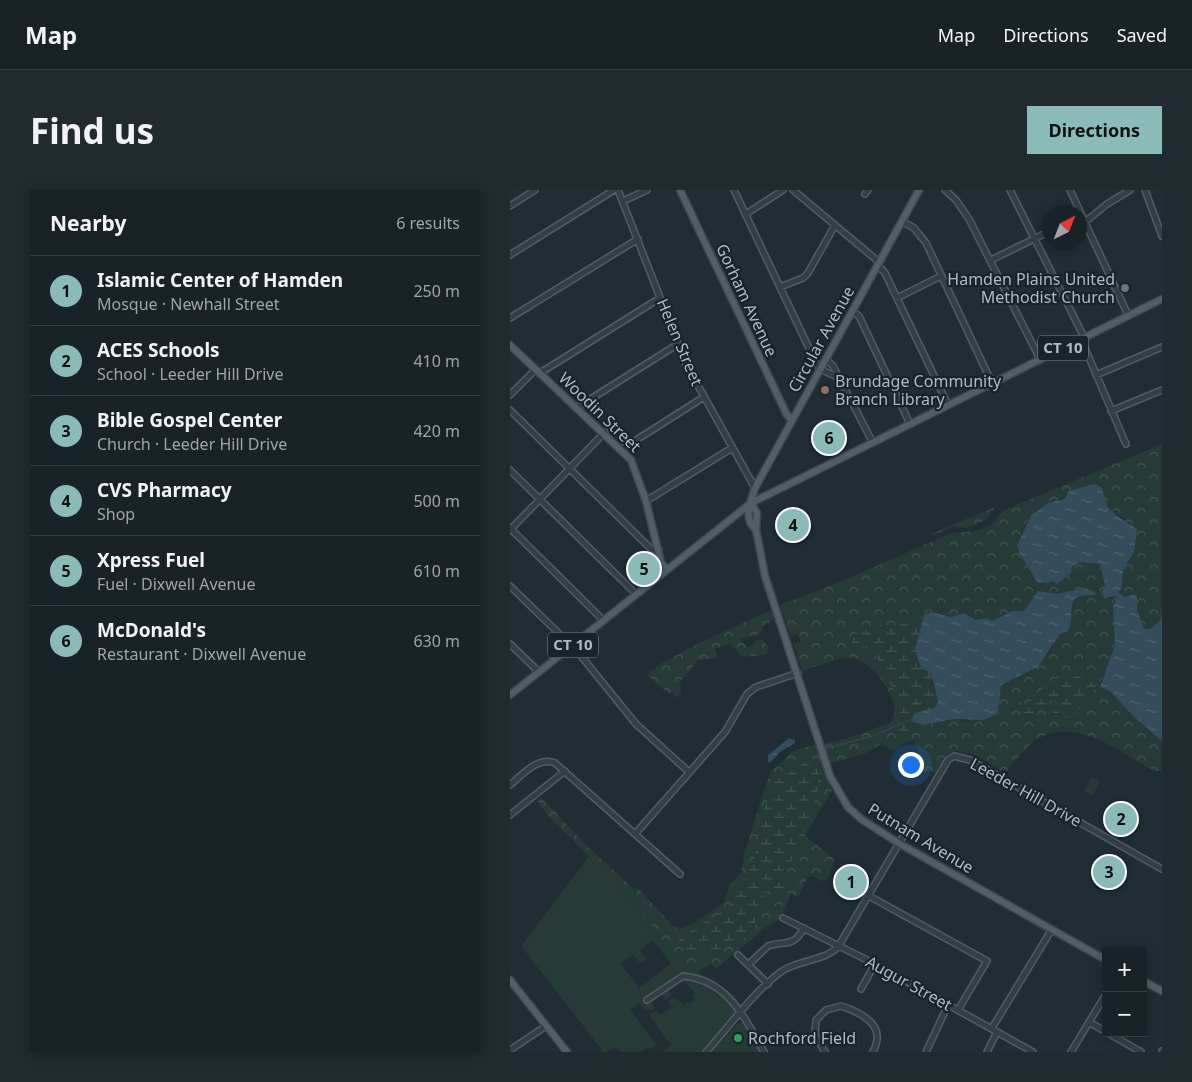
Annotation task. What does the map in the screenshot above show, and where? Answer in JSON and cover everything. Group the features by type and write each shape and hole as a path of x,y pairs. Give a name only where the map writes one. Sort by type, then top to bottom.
{"main road":[{"name":"Gorham Avenue","path":"680,190 787,415 792,420"},
{"name":"Circular Avenue","path":"751,503 755,488 919,190"},
{"name":"CT 10","path":"510,695 751,503 1162,299"},
{"name":"Woodin Street","path":"510,345 605,432 622,449 636,468 661,563 667,569"},
{"name":"Putnam Avenue","path":"751,503 748,518 756,530 765,576 837,791 854,814 900,844 1102,958"},
{"path":"510,980 513,990 567,1052"},
{"path":"1147,983 1162,991"}],"street":[{"path":"510,206 535,190"},
{"path":"510,255 614,190"},
{"name":"Helen Street","path":"618,190 678,344 704,397 755,488"},
{"path":"623,201 647,190"},
{"path":"734,190 820,369 839,378"},
{"path":"746,214 783,190"},
{"path":"792,190 835,225 884,270 948,405"},
{"path":"1010,190 1082,338 1126,444"},
{"path":"1070,190 1076,205"},
{"path":"1087,220 1107,204 1130,190"},
{"path":"1145,190 1162,236"},
{"path":"949,191 963,209 991,260 1040,359"},
{"path":"902,220 921,235 992,383"},
{"path":"780,287 803,278 808,273 835,225"},
{"path":"1087,226 1128,315"},
{"path":"991,260 1042,234"},
{"path":"510,318 638,238"},
{"path":"897,298 941,276"},
{"path":"510,395 538,371 660,298"},
{"path":"852,311 859,316 910,424"},
{"path":"578,407 678,344"},
{"path":"1096,375 1162,347"},
{"path":"826,359 839,378 873,443"},
{"path":"1111,411 1162,390"},
{"path":"622,449 704,397"},
{"path":"510,410 651,549 659,550"},
{"path":"603,620 510,529 605,432"},
{"path":"646,501 732,448"},
{"path":"510,470 636,594"},
{"path":"510,586 572,645 630,718 689,772"},
{"path":"510,644 539,672"},
{"path":"635,834 725,732 746,694 756,687 798,673"},
{"name":"Leeder Hill Drive","path":"900,844 948,760 957,755 970,760 1162,869"},
{"path":"510,785 544,761 555,762 680,874"},
{"path":"510,815 565,771"},
{"path":"706,1052 768,984 789,967 832,952 839,945 900,844"},
{"path":"869,896 987,961 958,1010"},
{"name":"Augur Street","path":"783,918 875,964 1032,1052"},
{"path":"748,965 768,946 780,945 796,940 804,928"},
{"path":"987,1052 995,1030 1052,929"},
{"path":"738,955 768,984"},
{"path":"861,989 875,964"},
{"path":"647,1000 683,976 693,977 717,986 741,1013 764,1052"},
{"path":"1071,1052 1102,1001"},
{"path":"926,1052 948,1004"},
{"path":"824,1052 815,1035 815,1024 822,1013 837,1006 847,1008 872,1023 877,1034 873,1052"},
{"path":"1089,1022 1102,1029"},
{"path":"510,1050 546,1026"},
{"path":"1116,1037 1141,1052"}],"green space":[{"path":"1162,444 1162,612 1160,621 1150,629 1143,629 1134,594 1125,597 1118,592 1122,588 1123,570 1134,552 1125,519 1111,510 1104,495 1069,491 1061,498 1037,509 1026,523 1017,545 1051,581 1080,562 1100,564 1109,599 1115,596 1117,598 1115,613 1116,641 1100,682 1102,689 1111,692 1133,716 1162,741 1162,771 1154,771 1099,740 1070,732 1055,732 1036,740 1030,744 1005,773 985,760 962,751 947,754 936,773 930,770 926,773 914,766 919,755 914,740 901,744 896,751 881,744 866,753 829,764 823,744 845,739 890,723 894,716 891,696 878,676 862,661 855,658 837,660 802,671 794,644 801,641 798,634 791,636 780,605 842,581 951,533 988,527 1007,509","holes":["1084,588 1096,595 1077,598 1073,601 1068,631 1060,634 1049,653 1031,671 1001,685 1000,694 968,721 953,719 923,725 932,612 951,617 964,613 976,620 987,618 992,621 1013,611 1024,611 1031,599 1047,592 1057,594"]},
{"path":"995,507 986,520 966,528 952,527 932,536 931,534"},
{"path":"771,610 775,618 764,626 760,634 740,639 747,647 753,645 755,641 762,640 769,647 766,655 742,657 730,643 715,649 718,658 698,660 680,682 681,694 677,698 673,692 669,694 647,675 662,663 697,644"},
{"path":"924,615 916,650 921,668 929,672 934,683 938,703 934,708 915,714 916,723 923,725 921,729 896,734 894,727 901,710 896,694 873,651 852,643 852,635 881,625 897,626"},
{"path":"1067,672 1096,684 1086,702 1075,712 1057,721 1053,712 1058,705 1056,701 1052,700 1036,713 1033,722 1015,708 1021,702 1025,705 1031,701 1049,682"},
{"path":"816,744 832,790 805,836 835,859 827,880 821,881 813,876 808,877 798,897 791,894 782,914 775,922 766,927 716,969 711,963 698,972 665,945 633,899 548,816 537,800 541,797 589,848 633,888 639,889 673,926 680,929 694,923 723,903 730,885 741,873 744,854 770,772 793,751"},
{"path":"811,757 818,767 818,782 809,817 788,869 785,881 788,895 784,897 776,891 770,890 761,899 755,924 745,937 727,946 691,957 681,946 679,938 727,908 739,891 754,861 762,814 775,780 795,770"},
{"path":"1092,777 1100,782 1092,796 1084,791"},
{"path":"590,855 633,899 665,945 706,978 705,982 719,991 737,1012 700,1052 662,1052 671,1045 649,1015 656,1010 660,1015 671,1007 667,1002 674,997 684,1005 687,1002 690,1004 695,998 692,996 695,992 681,980 669,990 672,995 666,1000 662,995 652,1002 655,1008 651,1011 649,1009 646,1011 639,1003 630,1010 657,1045 650,1050 648,1047 641,1052 621,1052 615,1047 607,1052 601,1052 602,1050 521,946","holes":["653,940 671,964 639,988 621,964 633,955 640,963 647,959 640,950"]},
{"name":"Rochford Field","path":"738,1023 743,1023 760,1052 712,1052"}],"water":[{"path":"1095,484 1101,487 1108,507 1116,515 1137,529 1134,552 1123,570 1122,588 1118,592 1125,597 1134,594 1137,597 1137,610 1144,629 1150,629 1160,621 1162,612 1162,741 1133,716 1111,692 1100,687 1115,645 1113,606 1117,598 1115,596 1105,598 1101,594 1105,585 1100,564 1080,562 1072,567 1071,573 1057,584 1053,581 1048,583 1037,582 1019,552 1017,545 1031,515 1048,503 1064,499 1069,491"},
{"path":"1084,588 1095,592 1096,595 1077,598 1074,601 1071,624 1068,631 1060,634 1038,667 1001,685 998,713 984,720 953,719 923,725 916,723 912,719 915,713 934,708 938,703 934,683 929,672 921,668 915,650 924,615 932,612 951,617 964,613 976,620 987,618 992,621 1013,611 1024,611 1038,591 1057,594"},
{"path":"789,738 795,740 795,743 780,752 770,763 768,762 768,755"}],"waterway":[{"path":"827,748 873,736 912,719"},
{"path":"813,759 819,754"}],"place":[{"name":"Hamden Plains United Methodist Church","path":"1125,288"},
{"name":"Brundage Community Branch Library","path":"825,390"},
{"name":"McDonald's","path":"829,438"},
{"name":"CVS Pharmacy","path":"793,525"},
{"name":"Xpress Fuel","path":"644,569"},
{"name":"ACES Schools","path":"1121,819"},
{"name":"Bible Gospel Center","path":"1109,872"},
{"name":"Islamic Center of Hamden","path":"851,882"},
{"name":"Rochford Field","path":"738,1038"}]}
